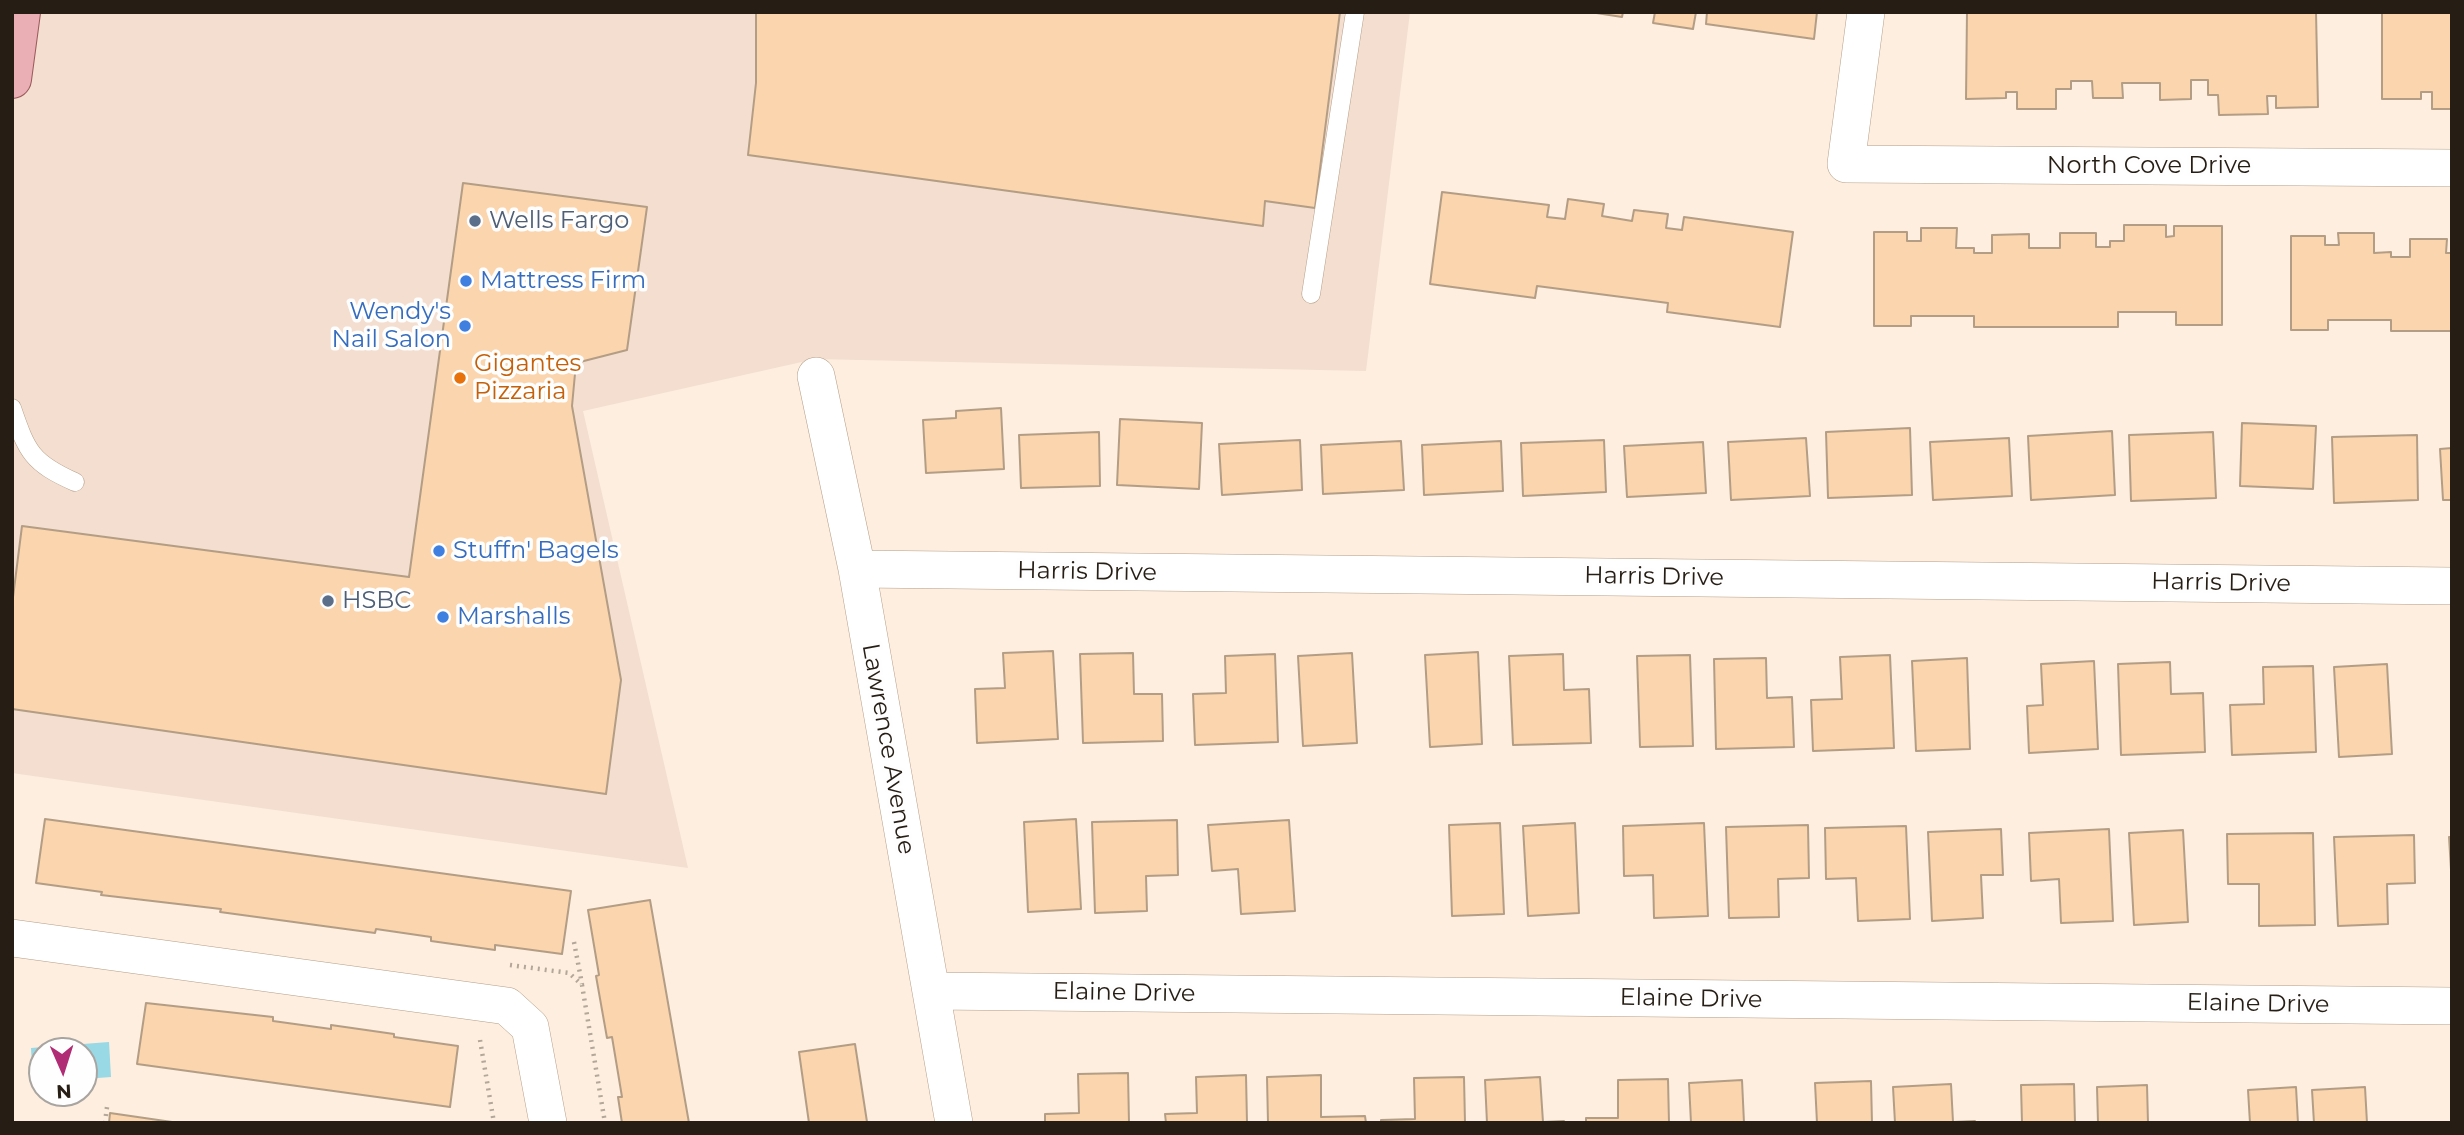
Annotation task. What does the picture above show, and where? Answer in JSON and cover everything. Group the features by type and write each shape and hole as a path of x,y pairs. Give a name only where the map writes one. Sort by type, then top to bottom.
{"main road":[{"path":"12,79 21,12"}],"street":[{"name":"North Cove Drive","path":"1866,12 1846,164 2452,168"},
{"name":"Lawrence Avenue","path":"816,376 857,569 954,1123"},
{"name":"Harris Drive","path":"857,569 2452,586"},
{"path":"12,938 507,1006 530,1027 548,1123"},
{"name":"Elaine Drive","path":"931,991 2452,1006"}],"lane":[{"path":"1311,294 1354,12"},
{"path":"12,408 26,448 49,471 75,482"}],"path":[{"path":"574,942 582,985"},
{"path":"105,1123 107,1107"}],"shaded area":[{"path":"12,12 1410,12 1366,371 815,359 583,411 688,868 12,773"}],"water":[{"path":"109,1042 111,1077 98,1078 98,1043"}],"building":[{"path":"756,12 1340,12 1315,208 1265,201 1263,226 748,155 756,83"},
{"path":"1590,12 1623,12 1622,17"},
{"path":"1655,12 1696,12 1693,29 1653,23"},
{"path":"1707,12 1817,12 1814,39 1706,24"},
{"path":"1967,12 2316,12 2318,107 2276,108 2276,96 2267,96 2268,114 2219,115 2218,95 2208,95 2208,80 2191,80 2191,99 2160,100 2160,83 2122,83 2123,98 2093,98 2092,81 2071,81 2071,89 2056,89 2056,109 2017,109 2017,92 2006,92 2006,98 1966,99"},
{"path":"2382,12 2452,13 2452,109 2432,109 2432,92 2421,92 2421,99 2382,99"},
{"path":"463,183 647,207 627,350 576,363 572,406 621,680 606,794 12,709 12,605 22,526 409,577"},
{"path":"1442,192 1549,205 1547,217 1565,219 1568,199 1604,204 1602,216 1632,221 1634,210 1668,214 1666,228 1682,230 1684,217 1793,232 1780,327 1667,312 1668,303 1537,286 1535,298 1430,284"},
{"path":"2124,225 2166,225 2166,237 2174,236 2174,226 2222,226 2222,325 2176,325 2176,312 2118,312 2118,327 1974,327 1974,316 1911,316 1911,326 1874,326 1874,232 1907,232 1907,241 1921,241 1921,228 1957,228 1956,248 1974,248 1974,253 1992,253 1992,235 2029,234 2029,248 2060,248 2060,233 2096,233 2096,247 2110,247 2110,241 2124,241"},
{"path":"2338,233 2374,233 2374,253 2391,252 2391,257 2410,257 2410,239 2447,239 2446,253 2452,253 2452,331 2391,331 2391,320 2328,320 2328,330 2291,330 2291,236 2325,236 2325,245 2339,245"},
{"path":"1001,408 1004,469 926,473 923,420 956,418 956,411"},
{"path":"1120,419 1202,423 1199,489 1117,485"},
{"path":"2242,423 2316,426 2313,489 2240,486"},
{"path":"1910,428 1912,495 1828,498 1826,432"},
{"path":"2112,431 2115,495 2031,500 2028,436"},
{"path":"1099,432 1100,486 1021,488 1019,435"},
{"path":"2213,432 2216,498 2131,501 2129,435"},
{"path":"2417,435 2418,500 2334,503 2332,437"},
{"path":"1806,438 1810,496 1731,500 1728,442"},
{"path":"2009,438 2012,496 1933,500 1930,442"},
{"path":"1300,440 1302,490 1222,495 1219,444"},
{"path":"1604,440 1606,492 1523,496 1521,443"},
{"path":"1401,441 1404,490 1323,494 1321,445"},
{"path":"1501,441 1503,491 1424,495 1422,445"},
{"path":"1703,442 1706,493 1627,497 1624,446"},
{"path":"2452,448 2452,500 2443,500 2440,449"},
{"path":"1053,651 1058,739 977,743 975,689 1005,688 1003,653"},
{"path":"1478,652 1482,744 1430,747 1425,655"},
{"path":"1133,653 1134,694 1162,694 1163,741 1083,743 1080,654"},
{"path":"1352,653 1357,743 1303,746 1298,656"},
{"path":"1275,654 1278,742 1195,745 1193,694 1226,693 1225,656"},
{"path":"1563,654 1564,690 1589,689 1591,743 1513,745 1509,656"},
{"path":"1690,655 1693,746 1640,747 1637,656"},
{"path":"1890,655 1894,748 1813,751 1811,700 1842,699 1840,657"},
{"path":"1766,658 1767,698 1792,697 1794,747 1716,749 1714,659"},
{"path":"1967,658 1970,749 1916,751 1912,661"},
{"path":"2094,661 2098,749 2029,753 2027,706 2043,705 2041,664"},
{"path":"2170,662 2171,694 2203,693 2205,752 2121,755 2118,664"},
{"path":"2387,664 2392,754 2339,757 2334,667"},
{"path":"2313,666 2316,752 2232,755 2230,705 2264,704 2263,667"},
{"path":"45,819 571,891 562,954 495,945 495,950 431,941 431,937 376,929 375,933 220,912 221,909 101,895 102,892 36,883"},
{"path":"1076,819 1081,909 1028,912 1024,822"},
{"path":"1177,820 1178,875 1146,876 1147,911 1095,913 1092,822"},
{"path":"1289,820 1295,911 1241,914 1238,869 1212,871 1208,825"},
{"path":"1500,823 1504,914 1452,916 1449,825"},
{"path":"1575,823 1579,913 1528,916 1523,826"},
{"path":"1704,823 1708,916 1654,918 1653,875 1624,876 1623,826"},
{"path":"1808,825 1809,878 1778,879 1779,917 1729,918 1726,827"},
{"path":"1906,826 1910,919 1858,921 1856,878 1826,879 1825,828"},
{"path":"2001,829 2003,875 1981,875 1983,918 1932,921 1928,832"},
{"path":"2109,829 2113,921 2061,923 2059,879 2031,881 2029,833"},
{"path":"2183,830 2188,922 2134,925 2129,833"},
{"path":"2313,833 2315,925 2259,926 2259,884 2228,884 2227,834"},
{"path":"2414,835 2415,883 2387,884 2388,924 2338,926 2334,837"},
{"path":"2449,837 2452,837 2452,886"},
{"path":"650,900 689,1123 622,1123 618,1097 622,1097 612,1037 607,1038 596,976 599,975 588,910"},
{"path":"146,1003 273,1017 273,1021 331,1029 331,1025 458,1046 450,1107 137,1064"},
{"path":"855,1044 867,1122 809,1123 799,1052"},
{"path":"1128,1073 1129,1123 1045,1123 1045,1114 1079,1113 1078,1074"},
{"path":"1246,1075 1247,1123 1166,1123 1165,1114 1197,1113 1196,1077"},
{"path":"1321,1075 1321,1117 1365,1116 1366,1123 1268,1123 1267,1077"},
{"path":"1464,1077 1465,1123 1381,1123 1381,1120 1415,1119 1414,1078"},
{"path":"1540,1077 1543,1122 1564,1123 1487,1123 1485,1080"},
{"path":"1668,1079 1669,1123 1586,1123 1586,1118 1618,1118 1618,1080"},
{"path":"1742,1080 1744,1123 1691,1123 1689,1083"},
{"path":"1871,1081 1872,1123 1817,1123 1815,1083"},
{"path":"1951,1084 1953,1122 1976,1123 1895,1123 1893,1087"},
{"path":"2074,1084 2075,1123 2022,1123 2021,1085"},
{"path":"2147,1085 2148,1123 2098,1123 2097,1087"},
{"path":"2296,1087 2298,1123 2250,1123 2248,1090"},
{"path":"2365,1087 2367,1123 2314,1123 2312,1090"},
{"path":"110,1113 179,1123 109,1123"}],"place":[{"name":"Wells Fargo","path":"475,221"},
{"name":"Mattress Firm","path":"466,281"},
{"name":"Wendy's Nail Salon","path":"465,326"},
{"name":"Gigantes Pizzaria","path":"460,378"},
{"name":"Stuffn' Bagels","path":"439,551"},
{"name":"HSBC","path":"328,601"},
{"name":"Marshalls","path":"443,617"}]}
